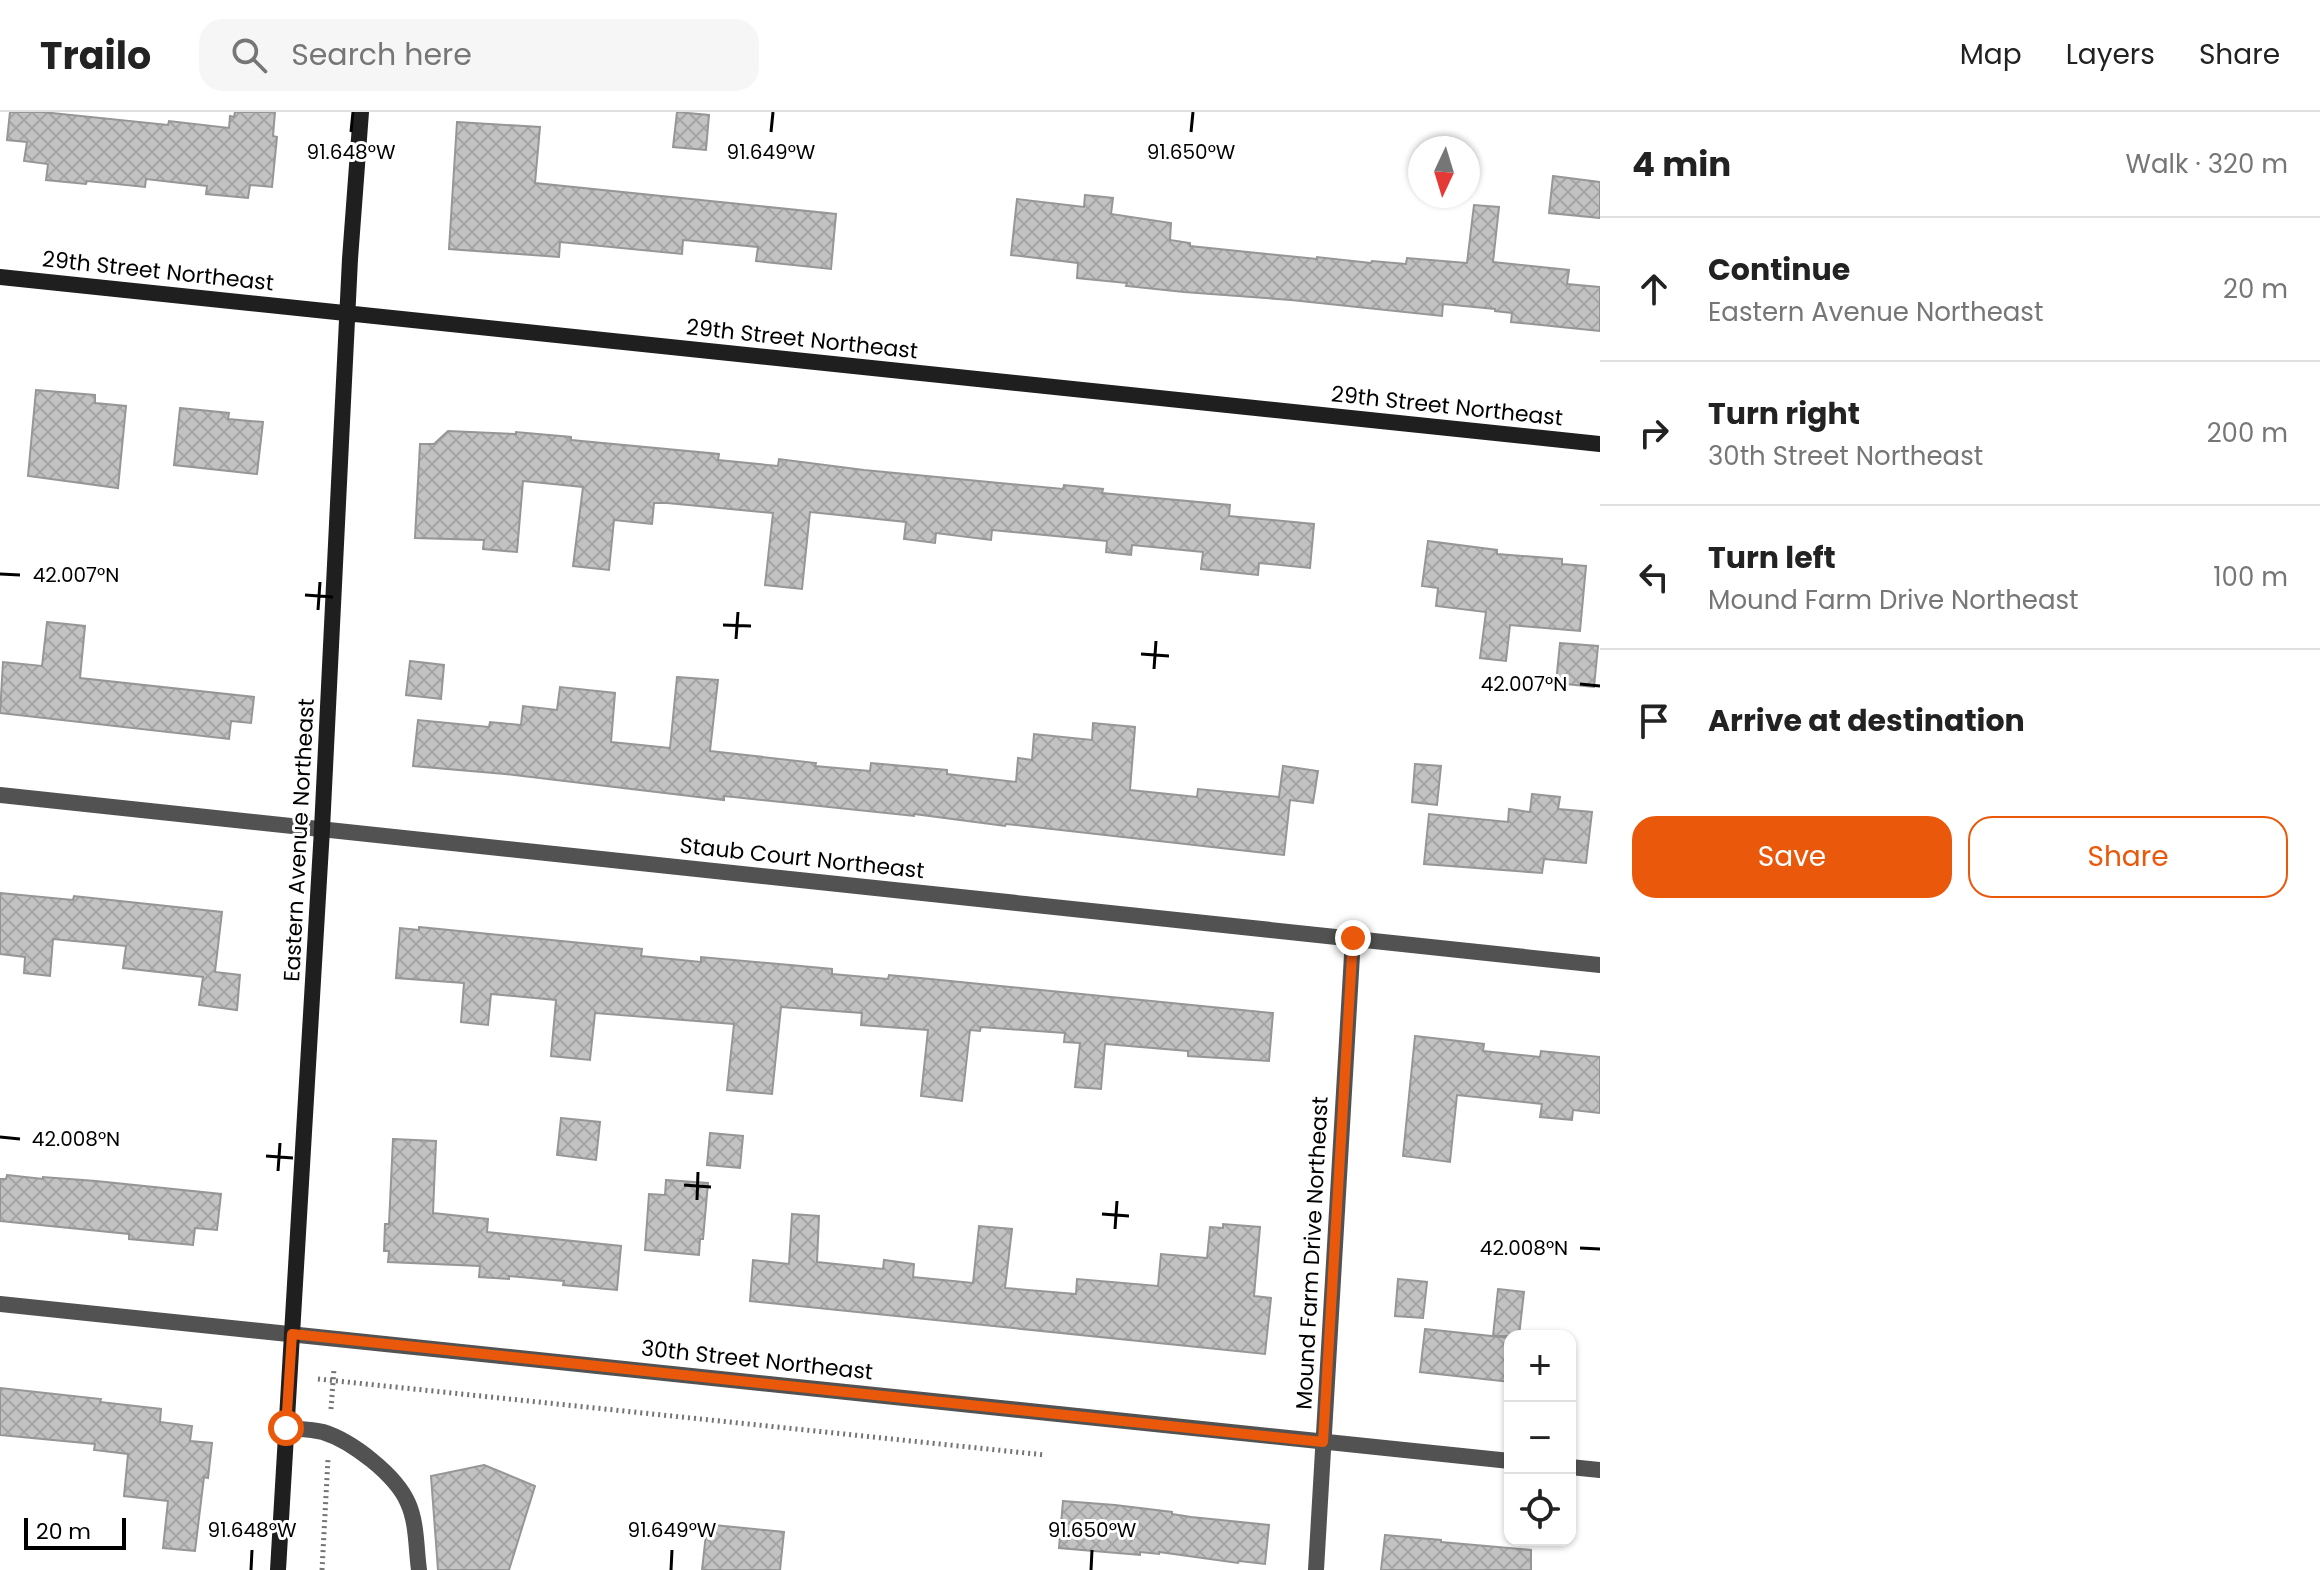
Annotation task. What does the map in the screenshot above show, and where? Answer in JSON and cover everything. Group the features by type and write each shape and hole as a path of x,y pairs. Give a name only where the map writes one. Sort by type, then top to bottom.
{"main road":[{"name":"Eastern Avenue Northeast","path":"278,1570 322,829 347,314 361,112"},
{"name":"29th Street Northeast","path":"0,277 1600,444"}],"street":[{"name":"Staub Court Northeast","path":"0,795 1600,965"},
{"name":"Mound Farm Drive Northeast","path":"1316,1570 1353,938"},
{"name":"30th Street Northeast","path":"0,1304 1504,1460"},
{"path":"286,1428 330,1435 375,1463 400,1489 413,1519 419,1570"},
{"path":"1576,1468 1600,1470"}],"path":[{"path":"322,1570 334,1369"},
{"path":"318,1379 1045,1455"}],"building":[{"path":"10,112 42,112 168,125 169,121 229,128 230,116 234,117 235,112 275,112 273,136 277,137 272,187 250,185 248,198 206,194 207,186 146,179 145,187 46,180 48,164 24,161 27,142 7,140"},
{"path":"677,112 709,115 706,150 673,147"},
{"path":"457,122 540,127 535,183 836,214 831,269 756,261 758,247 683,240 682,254 560,242 559,257 449,249"},
{"path":"1553,176 1600,182 1600,218 1549,213"},
{"path":"1085,195 1113,198 1111,214 1171,223 1170,240 1190,243 1190,246 1317,259 1406,264 1407,258 1467,263 1474,208 1499,207 1493,262 1569,270 1567,284 1600,287 1600,331 1511,322 1512,313 1443,304 1442,316 1126,286 1127,283 1077,278 1078,263 1011,255 1017,199 1084,207"},
{"path":"36,390 95,395 95,403 126,406 118,488 28,476"},
{"path":"180,408 229,413 228,419 263,422 257,474 174,465"},
{"path":"448,431 571,437 571,440 719,454 718,460 778,466 779,459 1063,489 1064,485 1103,489 1102,493 1230,505 1229,516 1314,524 1310,568 1259,563 1258,575 1201,569 1203,552 1132,545 1131,555 1106,552 1107,541 992,530 991,540 936,533 935,543 904,539 906,522 810,512 802,589 765,585 773,513 667,503 654,503 652,524 614,520 609,570 573,566 583,487 523,481 517,552 483,549 484,540 415,538 420,444 434,444"},
{"path":"1428,541 1497,550 1497,554 1562,559 1562,564 1586,566 1580,631 1510,625 1506,661 1480,658 1486,612 1436,606 1438,588 1422,586"},
{"path":"47,622 85,626 80,678 254,697 251,723 231,721 229,739 0,713 3,662 42,666"},
{"path":"1560,643 1598,646 1594,687 1556,683"},
{"path":"410,661 444,665 441,699 406,695"},
{"path":"677,677 718,680 710,751 870,771 871,763 947,770 947,774 1016,782 1018,758 1032,760 1034,734 1092,740 1093,723 1135,727 1130,790 1197,797 1198,789 1279,797 1283,766 1318,771 1313,803 1290,800 1284,855 914,814 724,796 724,800 413,766 418,720 489,727 490,722 521,725 523,706 557,710 560,687 615,693 611,742 670,748"},
{"path":"1415,764 1441,766 1437,805 1412,802"},
{"path":"1532,794 1560,797 1558,809 1592,812 1586,863 1544,859 1542,873 1424,864 1429,814 1508,822 1509,809 1530,812"},
{"path":"0,893 73,900 74,896 222,912 215,972 240,975 237,1010 199,1005 203,977 123,968 126,946 53,939 50,976 24,973 25,957 0,954"},
{"path":"419,927 642,949 641,956 701,962 701,957 790,965 832,969 832,974 888,979 889,975 1273,1013 1269,1061 1188,1056 1188,1051 1105,1044 1101,1089 1075,1087 1080,1043 1064,1042 1065,1033 981,1027 980,1031 970,1030 962,1101 921,1096 928,1030 861,1025 862,1013 781,1007 772,1094 727,1090 734,1024 595,1013 590,1060 551,1056 556,1000 491,994 488,1025 461,1022 464,983 396,978 400,928 419,930"},
{"path":"1415,1036 1484,1044 1483,1051 1540,1057 1541,1051 1600,1057 1600,1113 1573,1110 1572,1120 1540,1117 1542,1104 1457,1095 1450,1162 1403,1156"},
{"path":"561,1118 600,1122 596,1160 557,1155"},
{"path":"710,1133 743,1136 740,1168 707,1165"},
{"path":"393,1139 436,1141 433,1213 488,1219 487,1232 621,1246 617,1290 563,1285 564,1281 509,1276 509,1279 479,1277 480,1266 388,1262 389,1251 384,1251 385,1224 389,1224"},
{"path":"7,1175 221,1194 217,1230 195,1228 193,1245 129,1239 129,1234 0,1221 0,1179 6,1179"},
{"path":"666,1180 708,1183 699,1255 645,1250 649,1194 665,1195"},
{"path":"792,1214 819,1216 817,1262 883,1269 884,1260 914,1264 913,1277 973,1283 979,1226 1012,1229 1005,1288 1076,1294 1077,1279 1158,1286 1161,1254 1207,1258 1210,1227 1223,1228 1223,1224 1260,1227 1254,1296 1271,1298 1265,1354 750,1301 753,1260 789,1264"},
{"path":"1398,1279 1427,1282 1423,1318 1395,1316"},
{"path":"1498,1289 1524,1292 1520,1330 1504,1330 1504,1336 1493,1336"},
{"path":"1425,1329 1504,1337 1504,1381 1420,1372"},
{"path":"0,1388 161,1409 160,1422 192,1426 190,1441 212,1443 208,1478 204,1477 195,1551 163,1548 168,1501 124,1496 128,1454 94,1450 95,1444 0,1435"},
{"path":"484,1465 535,1486 509,1570 438,1570 431,1476"},
{"path":"1063,1501 1269,1525 1265,1564 1159,1552 1140,1552 1140,1555 1059,1548"},
{"path":"714,1525 784,1532 780,1570 702,1570 706,1534 713,1535"},
{"path":"1385,1535 1531,1550 1531,1570 1381,1570"}],"route":[{"path":"286,1428 292,1334 1323,1442 1353,938"}]}
